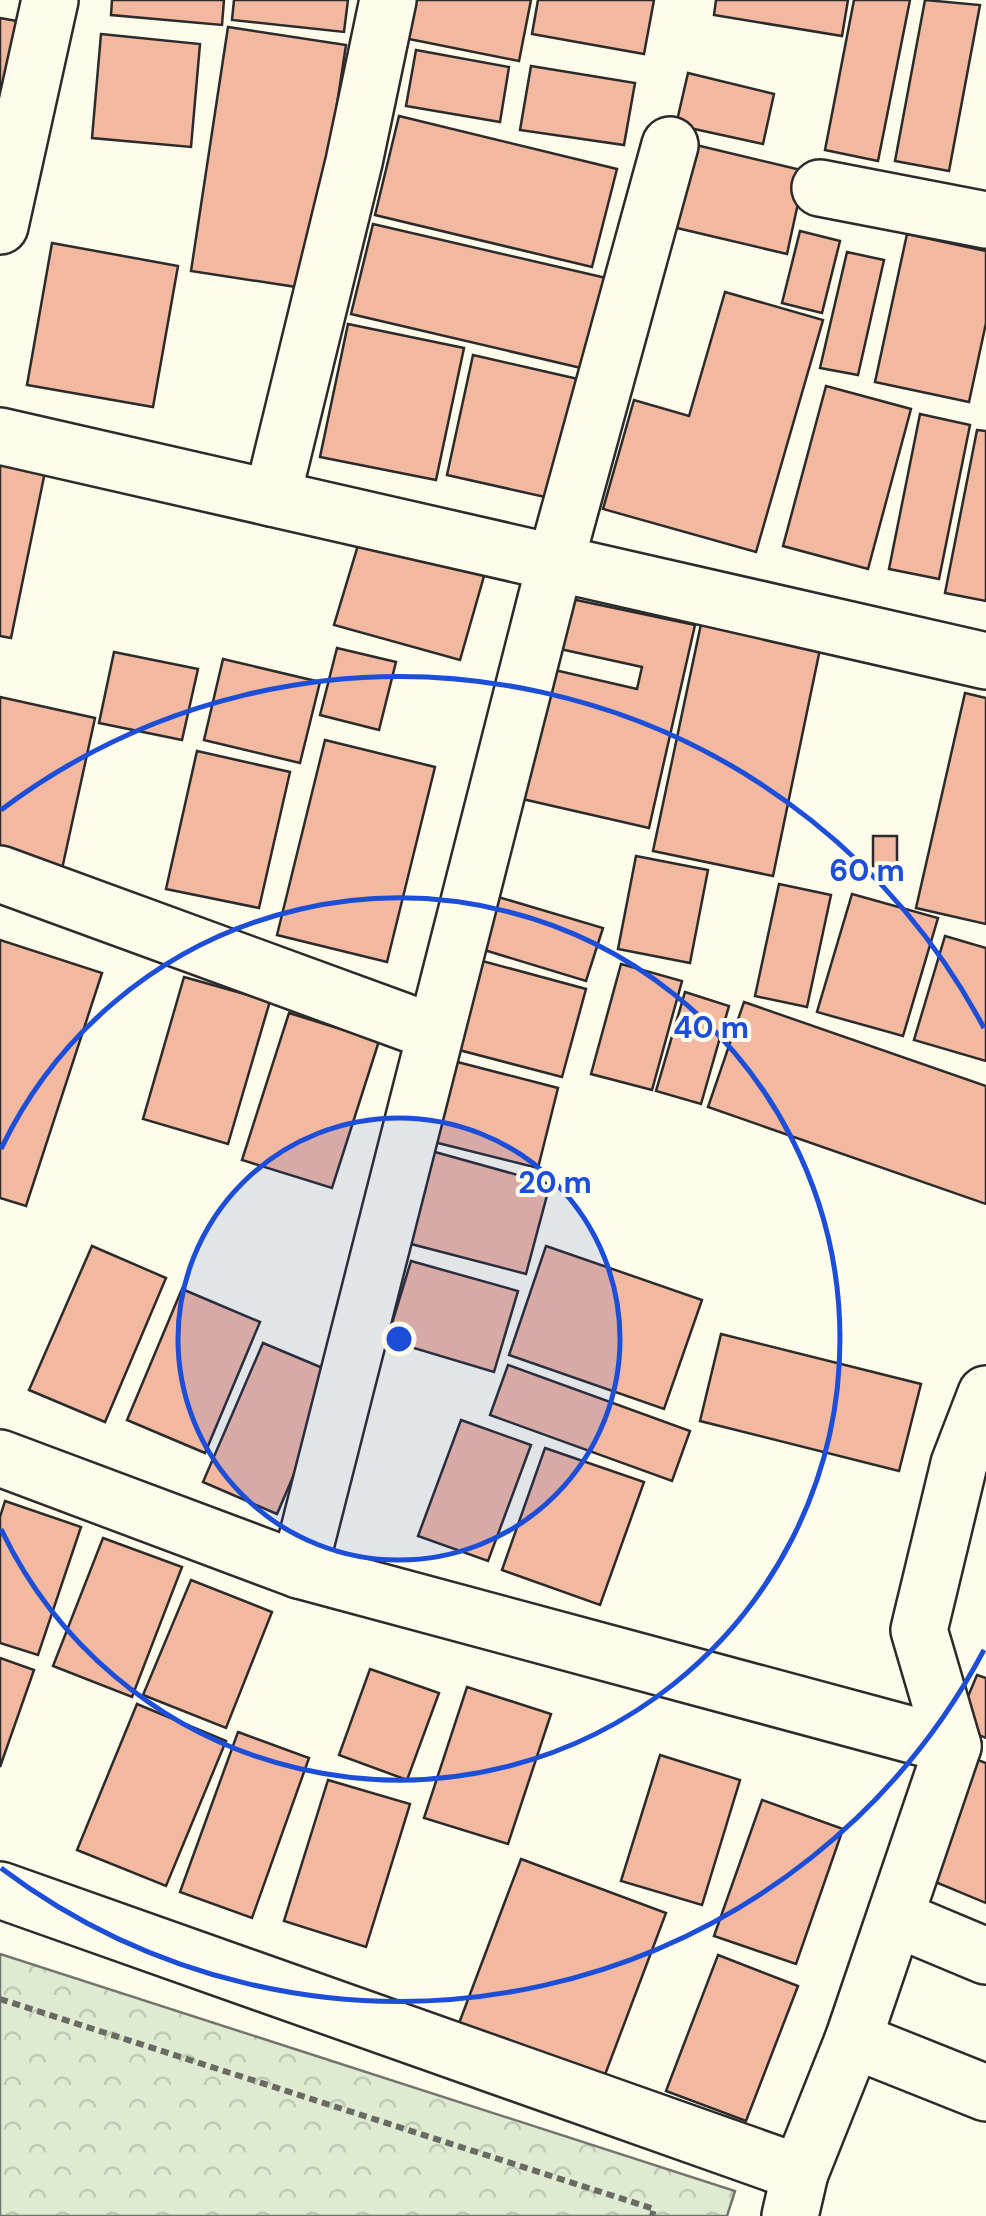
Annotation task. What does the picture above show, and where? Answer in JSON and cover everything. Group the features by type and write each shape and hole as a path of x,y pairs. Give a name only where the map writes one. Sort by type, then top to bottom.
{"street":[{"path":"0,226 50,0"},
{"path":"272,498 354,162 388,0"},
{"path":"298,1570 555,564 670,146"},
{"path":"820,188 986,220"},
{"path":"0,436 986,661"},
{"path":"0,874 435,1033"},
{"path":"0,1890 795,2194 853,2040 953,1746 918,1630 973,1468 986,1394"},
{"path":"0,1458 298,1570 953,1746"},
{"path":"895,1918 986,1956"},
{"path":"853,2040 986,2093"}],"path":[{"path":"0,1998 654,2209 652,2216"}],"green space":[{"path":"0,1954 735,2191 727,2216 0,2216"}],"building":[{"path":"112,0 224,0 222,25 111,15"},
{"path":"234,0 348,0 344,32 232,20"},
{"path":"412,0 531,0 519,61 404,38"},
{"path":"538,0 654,0 644,54 532,34"},
{"path":"716,0 848,0 842,36 714,15"},
{"path":"854,0 910,0 878,161 825,150"},
{"path":"925,0 980,5 949,171 895,161"},
{"path":"0,18 28,23 0,164"},
{"path":"228,27 346,45 309,289 191,271"},
{"path":"101,34 200,44 191,147 92,138"},
{"path":"416,50 509,67 500,122 406,106"},
{"path":"531,66 635,83 624,145 520,130"},
{"path":"688,73 774,94 763,144 676,125"},
{"path":"399,116 617,169 592,267 375,215"},
{"path":"696,145 805,171 787,254 677,228"},
{"path":"373,224 619,281 598,372 351,314"},
{"path":"800,231 840,241 822,313 782,303"},
{"path":"907,234 986,251 986,323 969,402 875,382"},
{"path":"52,243 178,266 153,407 27,385"},
{"path":"847,252 884,260 858,375 820,368"},
{"path":"725,292 823,320 756,552 603,509 634,400 689,416"},
{"path":"348,324 464,348 436,480 320,457"},
{"path":"473,355 591,382 563,501 447,475"},
{"path":"826,386 911,409 868,569 783,546"},
{"path":"920,414 970,425 939,579 889,569"},
{"path":"977,430 986,431 986,601 945,593"},
{"path":"0,452 47,462 11,638 0,636"},
{"path":"362,532 486,569 460,660 334,625"},
{"path":"562,597 695,625 649,828 518,798 546,668 637,689 642,667 551,647"},
{"path":"701,624 820,649 773,876 653,851"},
{"path":"337,648 396,662 379,730 320,715"},
{"path":"114,652 198,669 182,740 99,723"},
{"path":"223,659 320,682 300,763 204,740"},
{"path":"965,693 986,698 986,924 916,908"},
{"path":"0,697 95,718 62,869 0,855"},
{"path":"325,740 435,767 387,962 277,935"},
{"path":"197,751 290,772 259,908 166,889"},
{"path":"873,836 897,836 897,866 873,866"},
{"path":"636,856 708,870 690,963 618,949"},
{"path":"779,884 831,895 807,1007 755,996"},
{"path":"488,894 603,928 586,981 471,946"},
{"path":"852,894 938,918 903,1036 817,1012"},
{"path":"945,936 986,948 986,1061 914,1040"},
{"path":"0,940 102,973 26,1206 0,1198"},
{"path":"464,956 586,989 562,1077 440,1045"},
{"path":"621,964 682,981 652,1090 591,1074"},
{"path":"184,977 270,1001 228,1144 143,1119"},
{"path":"685,992 729,1006 701,1104 656,1091"},
{"path":"744,1002 986,1086 986,1204 708,1107"},
{"path":"289,1013 379,1041 332,1188 242,1160"},
{"path":"442,1058 558,1088 538,1168 422,1139"},
{"path":"417,1147 550,1184 526,1274 392,1239"},
{"path":"92,1246 166,1278 105,1422 29,1390"},
{"path":"546,1246 702,1300 664,1409 509,1355"},
{"path":"411,1261 518,1291 494,1372 387,1340"},
{"path":"182,1289 260,1322 205,1453 127,1420"},
{"path":"721,1334 921,1384 899,1471 700,1421"},
{"path":"263,1343 337,1374 277,1514 203,1482"},
{"path":"508,1365 690,1431 672,1481 490,1415"},
{"path":"461,1420 531,1445 488,1561 418,1536"},
{"path":"545,1448 644,1482 600,1605 502,1570"},
{"path":"5,1501 81,1527 38,1655 0,1643 0,1517"},
{"path":"103,1538 182,1567 132,1697 53,1666"},
{"path":"191,1580 272,1612 226,1728 143,1695"},
{"path":"0,1658 34,1670 0,1767"},
{"path":"370,1669 439,1693 407,1780 339,1755"},
{"path":"977,1675 986,1678 986,1738 956,1725"},
{"path":"467,1687 551,1714 508,1844 424,1818"},
{"path":"137,1704 226,1741 166,1886 77,1850"},
{"path":"238,1732 309,1758 252,1918 180,1892"},
{"path":"660,1755 740,1780 702,1905 621,1881"},
{"path":"970,1757 986,1763 986,1903 921,1876"},
{"path":"328,1780 410,1804 366,1947 284,1921"},
{"path":"762,1800 843,1829 796,1964 714,1936"},
{"path":"521,1859 666,1913 603,2080 458,2026"},
{"path":"718,1955 798,1986 746,2121 666,2091"}]}
